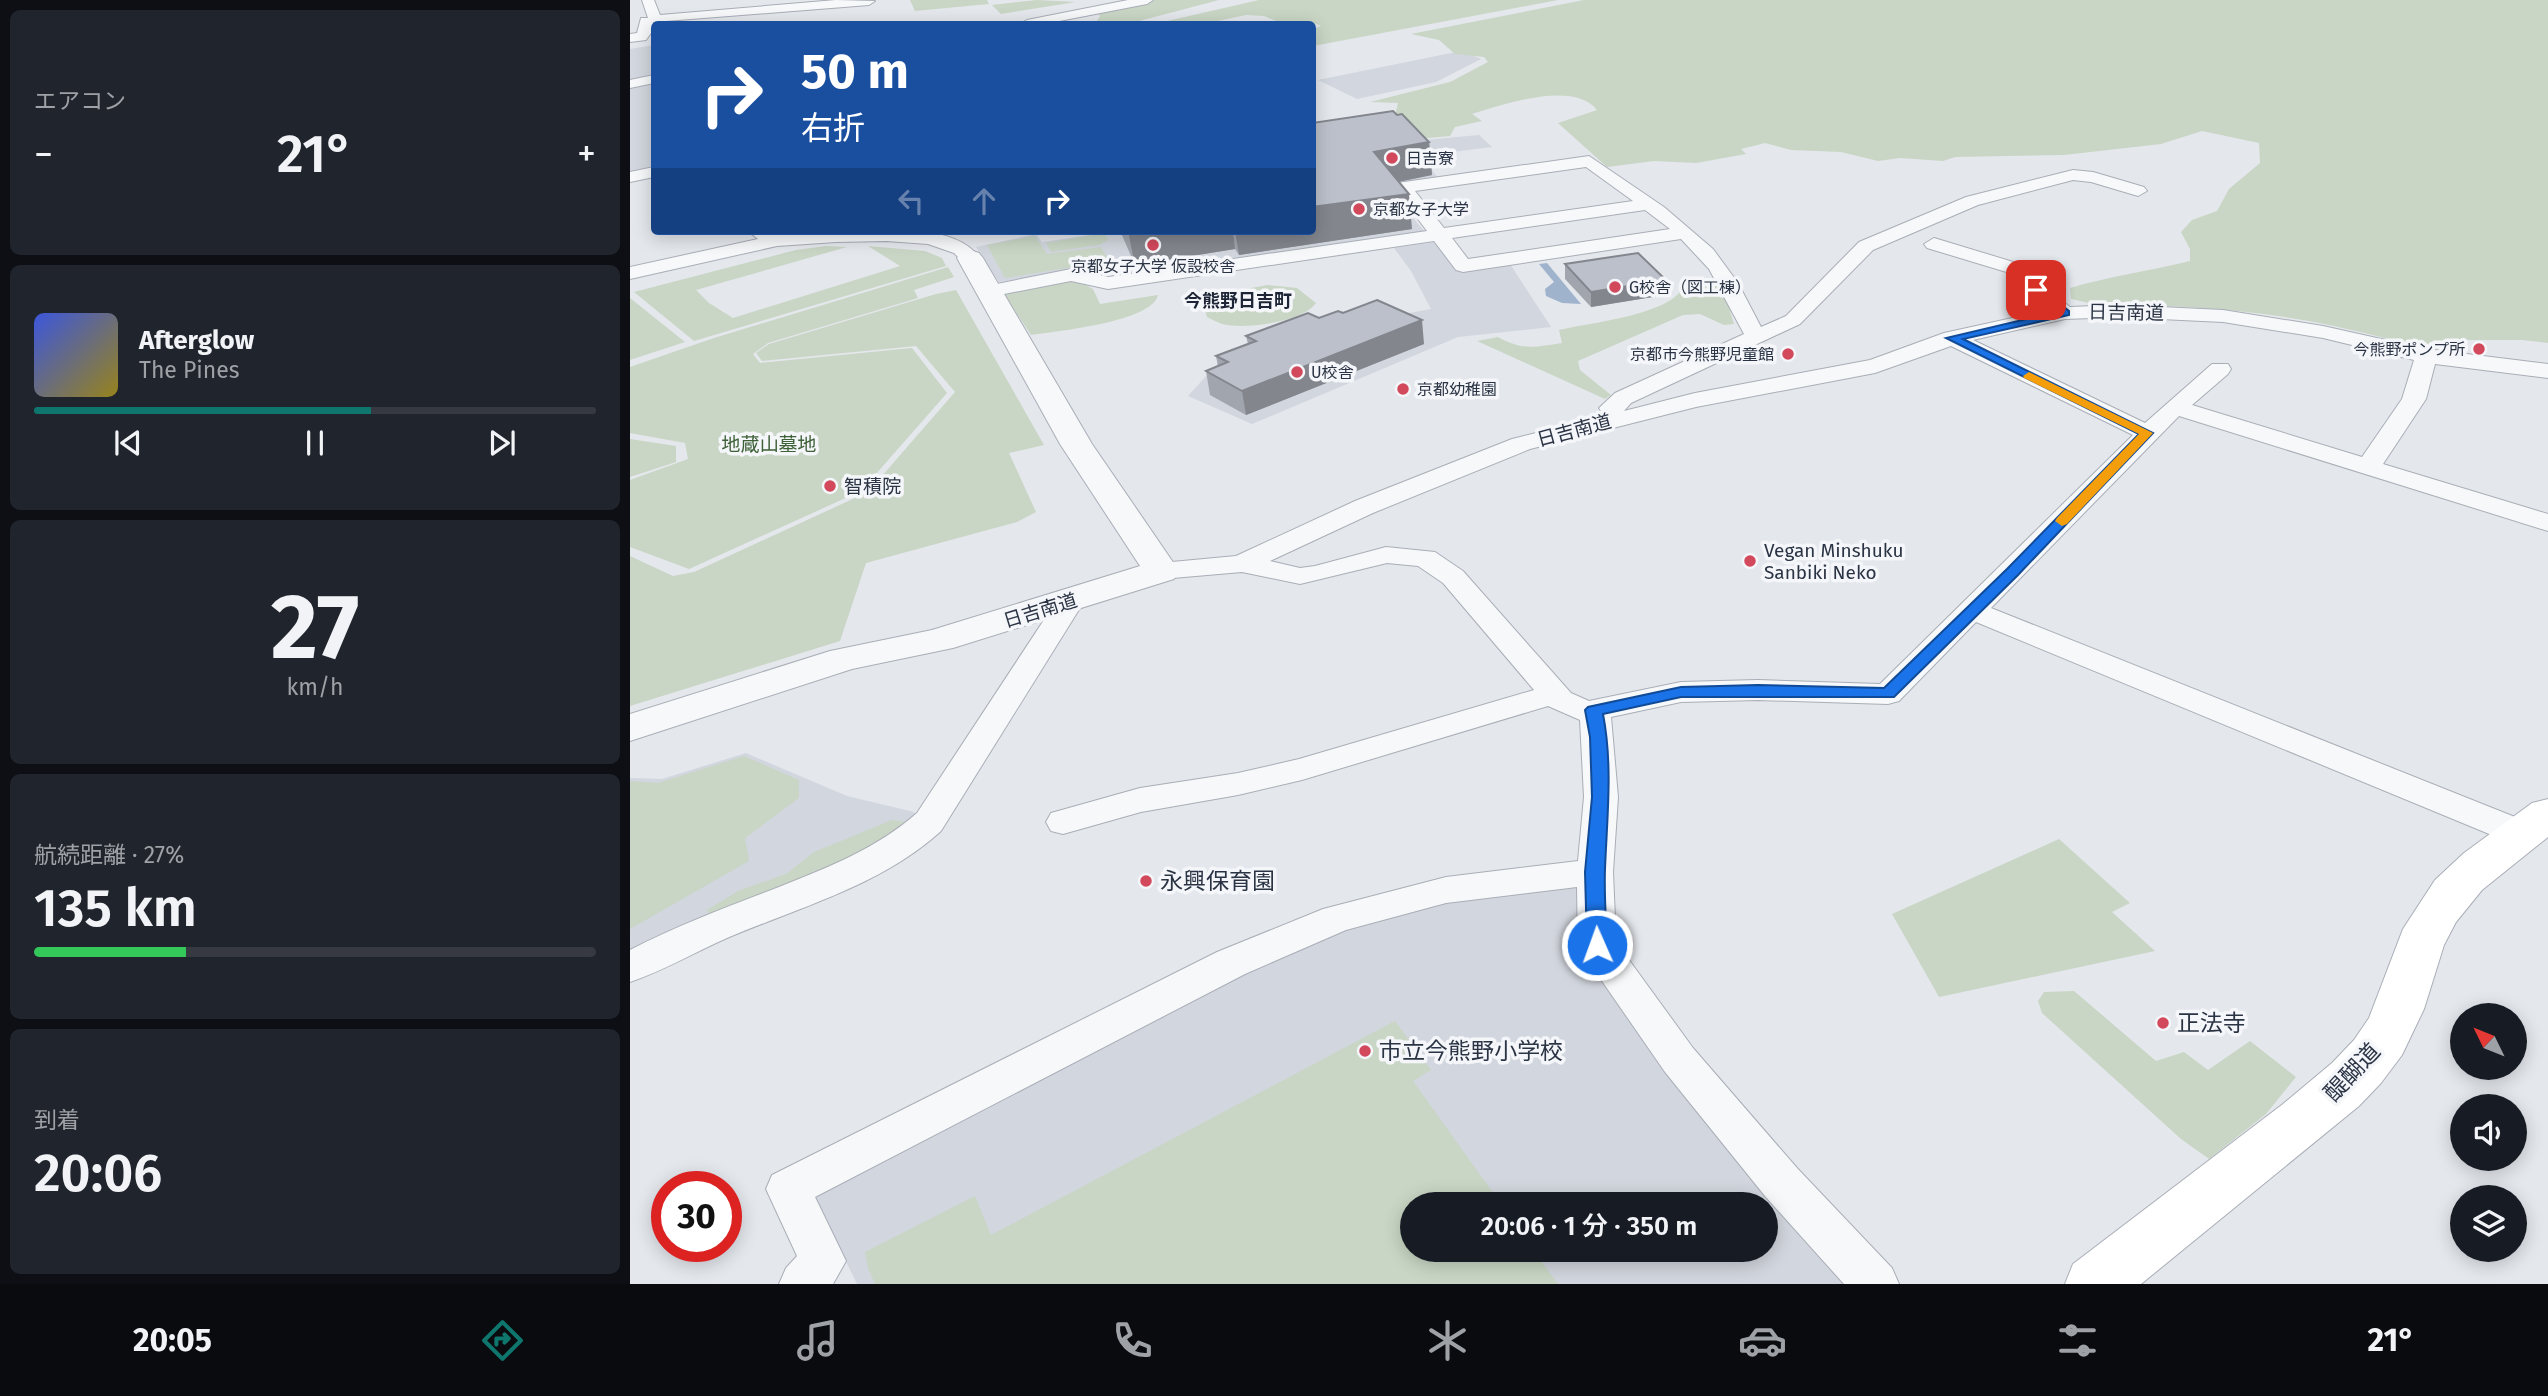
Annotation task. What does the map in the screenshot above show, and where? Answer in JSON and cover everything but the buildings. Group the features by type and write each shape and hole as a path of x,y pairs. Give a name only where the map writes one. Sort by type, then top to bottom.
{"main road":[{"name":"醍醐道","path":"2110,1280 2354,1076 2373,1055 2394,1021 2406,994 2421,943 2446,898 2486,858 2535,824"}],"street":[{"path":"630,38 641,37 647,29 650,20 648,0"},
{"path":"1042,21 1147,0"},
{"path":"630,23 869,1"},
{"path":"630,84 651,80"},
{"path":"1683,233 1463,266 1403,187 1589,161 1646,204 1683,233 1705,251 1717,266 1756,337"},
{"path":"630,177 651,173"},
{"path":"1617,418 1611,408 1623,398 1793,320 1866,246 1972,201 2073,175 2094,177 2138,191"},
{"path":"989,291 1071,275 1108,283 1646,204"},
{"path":"765,235 776,240"},
{"path":"630,273 776,240 835,236 916,237 955,245 967,252 1076,444 1161,571"},
{"path":"1934,244 2046,278 2036,290 2065,313"},
{"name":"日吉南道","path":"630,728 844,659 939,640 1161,571 1242,564 1364,507 1521,444 1695,400 1875,366 1952,338 2065,313 2140,311 2233,317 2323,332 2426,356 2548,371"},
{"path":"1952,338 2147,433"},
{"path":"2368,467 2414,399 2426,356"},
{"path":"1242,564 1300,576 1386,555 1413,555 1424,558 1453,577 1554,694 1576,709 1594,710 1681,692 1758,690 1888,694 1974,611 2147,433 2220,369"},
{"path":"2175,407 2548,523"},
{"path":"630,967 687,939 874,863 912,839 929,822 1071,600"},
{"path":"1974,611 2535,824"},
{"path":"1063,822 1140,800 1238,784 1302,769 1554,694"},
{"path":"1594,710 1601,797 1595,872 1597,945 1679,1060 1782,1182 1875,1284"},
{"path":"803,1284 823,1261 788,1189 1231,963 1336,919 1446,890 1595,872"}],"shaded area":[{"path":"651,46 651,78 630,81 630,49"},
{"path":"1461,51 1481,59 1436,82 1357,99 1318,80"},
{"path":"651,83 651,169 630,173 630,86"},
{"name":"京都女子大学","path":"1479,135 1492,147 1421,156 1439,179 1387,188 1425,232 1118,277 1110,266 999,282 976,247 1031,235 1037,235 1042,242 1090,235 1316,235 1316,226 1381,144"},
{"name":"京都女子大学","path":"1436,242 1462,271 1510,264 1551,327 1458,337 1252,424 1188,396 1219,362 1264,340 1431,309 1411,271 1394,248"},
{"path":"746,753 847,796 914,812 918,824 869,857 630,952 630,778 662,779"},
{"name":"市立今熊野小学校","path":"1579,880 1585,956 1772,1192 1400,1192 1400,1262 1778,1262 1778,1199 1845,1284 857,1284 810,1188 1354,919"}],"green space":[{"path":"910,0 987,0 989,4 915,11"},
{"path":"1037,0 1076,2 1001,14 992,5"},
{"path":"1152,0 1219,0 1139,21 1097,21 1100,16 1096,12"},
{"path":"1259,0 1558,0 1316,45 1316,28 1321,26 1316,21 1276,21 1264,16 1246,15 1217,21 1167,21"},
{"path":"1584,0 2548,0 2548,343 2522,340 2455,340 2449,351 2304,320 2184,307 2094,304 2071,299 2070,288 2190,261 2190,249 2181,232 2192,220 2217,211 2229,189 2260,163 2259,143 2202,131 2161,144 2064,155 1955,157 1943,161 1900,158 1878,161 1841,152 1791,150 1765,143 1741,149 1746,154 1696,163 1654,161 1607,167 1558,123 1597,110 1586,101 1572,97 1556,95 1520,100 1472,114 1482,121 1455,127 1450,136 1418,139 1394,120 1398,103 1370,102 1450,82 1488,62 1484,57 1455,54 1439,40 1411,34"},
{"path":"1093,235 1106,235 1108,240 1099,245 1051,252 1046,243"},
{"path":"1035,236 1047,254 1101,247 1109,261 1005,278 987,245"},
{"path":"826,246 847,247 696,290 709,303 733,318 900,266 868,246 925,251 942,258 946,266 694,341 634,292 796,250"},
{"name":"地蔵山墓地","path":"948,267 954,277 914,290 918,298 768,343 753,354 760,363 912,348 947,393 861,491 689,569 630,547 630,480 688,459 685,443 630,433 630,367 714,338"},
{"path":"1710,278 1723,288 1734,324 1724,325 1700,314 1683,315 1578,361 1580,370 1611,395 1605,399 1477,341 1498,337 1529,347 1562,343 1559,330 1644,312 1674,298 1682,289 1681,282"},
{"path":"1077,280 1093,289 1100,304 1158,295 1152,304 1122,318 1081,328 1031,335 1002,291"},
{"path":"1268,285 1297,288 1316,303 1309,310 1286,320 1258,325 1232,326 1207,317 1203,304 1234,291"},
{"path":"956,290 1044,445 1009,453 1036,512 1017,522 866,563 840,641 630,706 630,556 673,576 694,572 868,492 955,392 916,346 762,361 756,353 769,344"},
{"path":"630,298 685,342 630,360"},
{"path":"630,439 676,446 676,462 630,477"},
{"path":"744,756 799,780 799,798 745,838 749,861 630,929 630,781 658,783"},
{"path":"892,820 905,822 896,834 865,856 709,914 707,910 738,891 786,874 814,852"},
{"path":"2059,839 2130,903 2112,912 2155,951 1939,997 1892,914"},
{"path":"2074,991 2156,1061 2184,1052 2208,1070 2250,1041 2296,1077 2266,1114 2209,1159 2181,1139 2042,1013 2038,1001 2044,992"},
{"path":"1395,1021 1431,1070 1413,1081 1492,1192 1400,1192 1400,1262 1542,1262 1558,1284 875,1284 868,1268 865,1252 975,1196 991,1235"}],"water":[{"path":"1547,263 1581,304 1562,303 1546,296 1545,289 1554,282 1539,264"}],"slow traffic":[{"path":"2029,376 2147,433 2062,521"}],"place":[{"name":"日吉寮","path":"1392,158"},
{"name":"京都女子大学","path":"1359,209"},
{"name":"京都女子大学 仮設校舎","path":"1153,245"},
{"name":"G校舎（図工棟）","path":"1615,287"},
{"name":"今熊野ポンプ所","path":"2479,349"},
{"name":"京都市今熊野児童館","path":"1788,354"},
{"name":"U校舎","path":"1297,372"},
{"name":"京都幼稚園","path":"1403,389"},
{"name":"智積院","path":"830,486"},
{"name":"Vegan Minshuku Sanbiki Neko","path":"1750,561"},
{"name":"永興保育園","path":"1146,881"},
{"name":"正法寺","path":"2163,1023"},
{"name":"市立今熊野小学校","path":"1365,1051"}],"district":[{"name":"今熊野日吉町","path":"1238,301"}],"route":[{"path":"1597,945 1595,872 1601,797 1594,710 1681,692 1758,690 1888,694 1974,611 2147,433 1952,338 2065,313 2036,290"}]}
